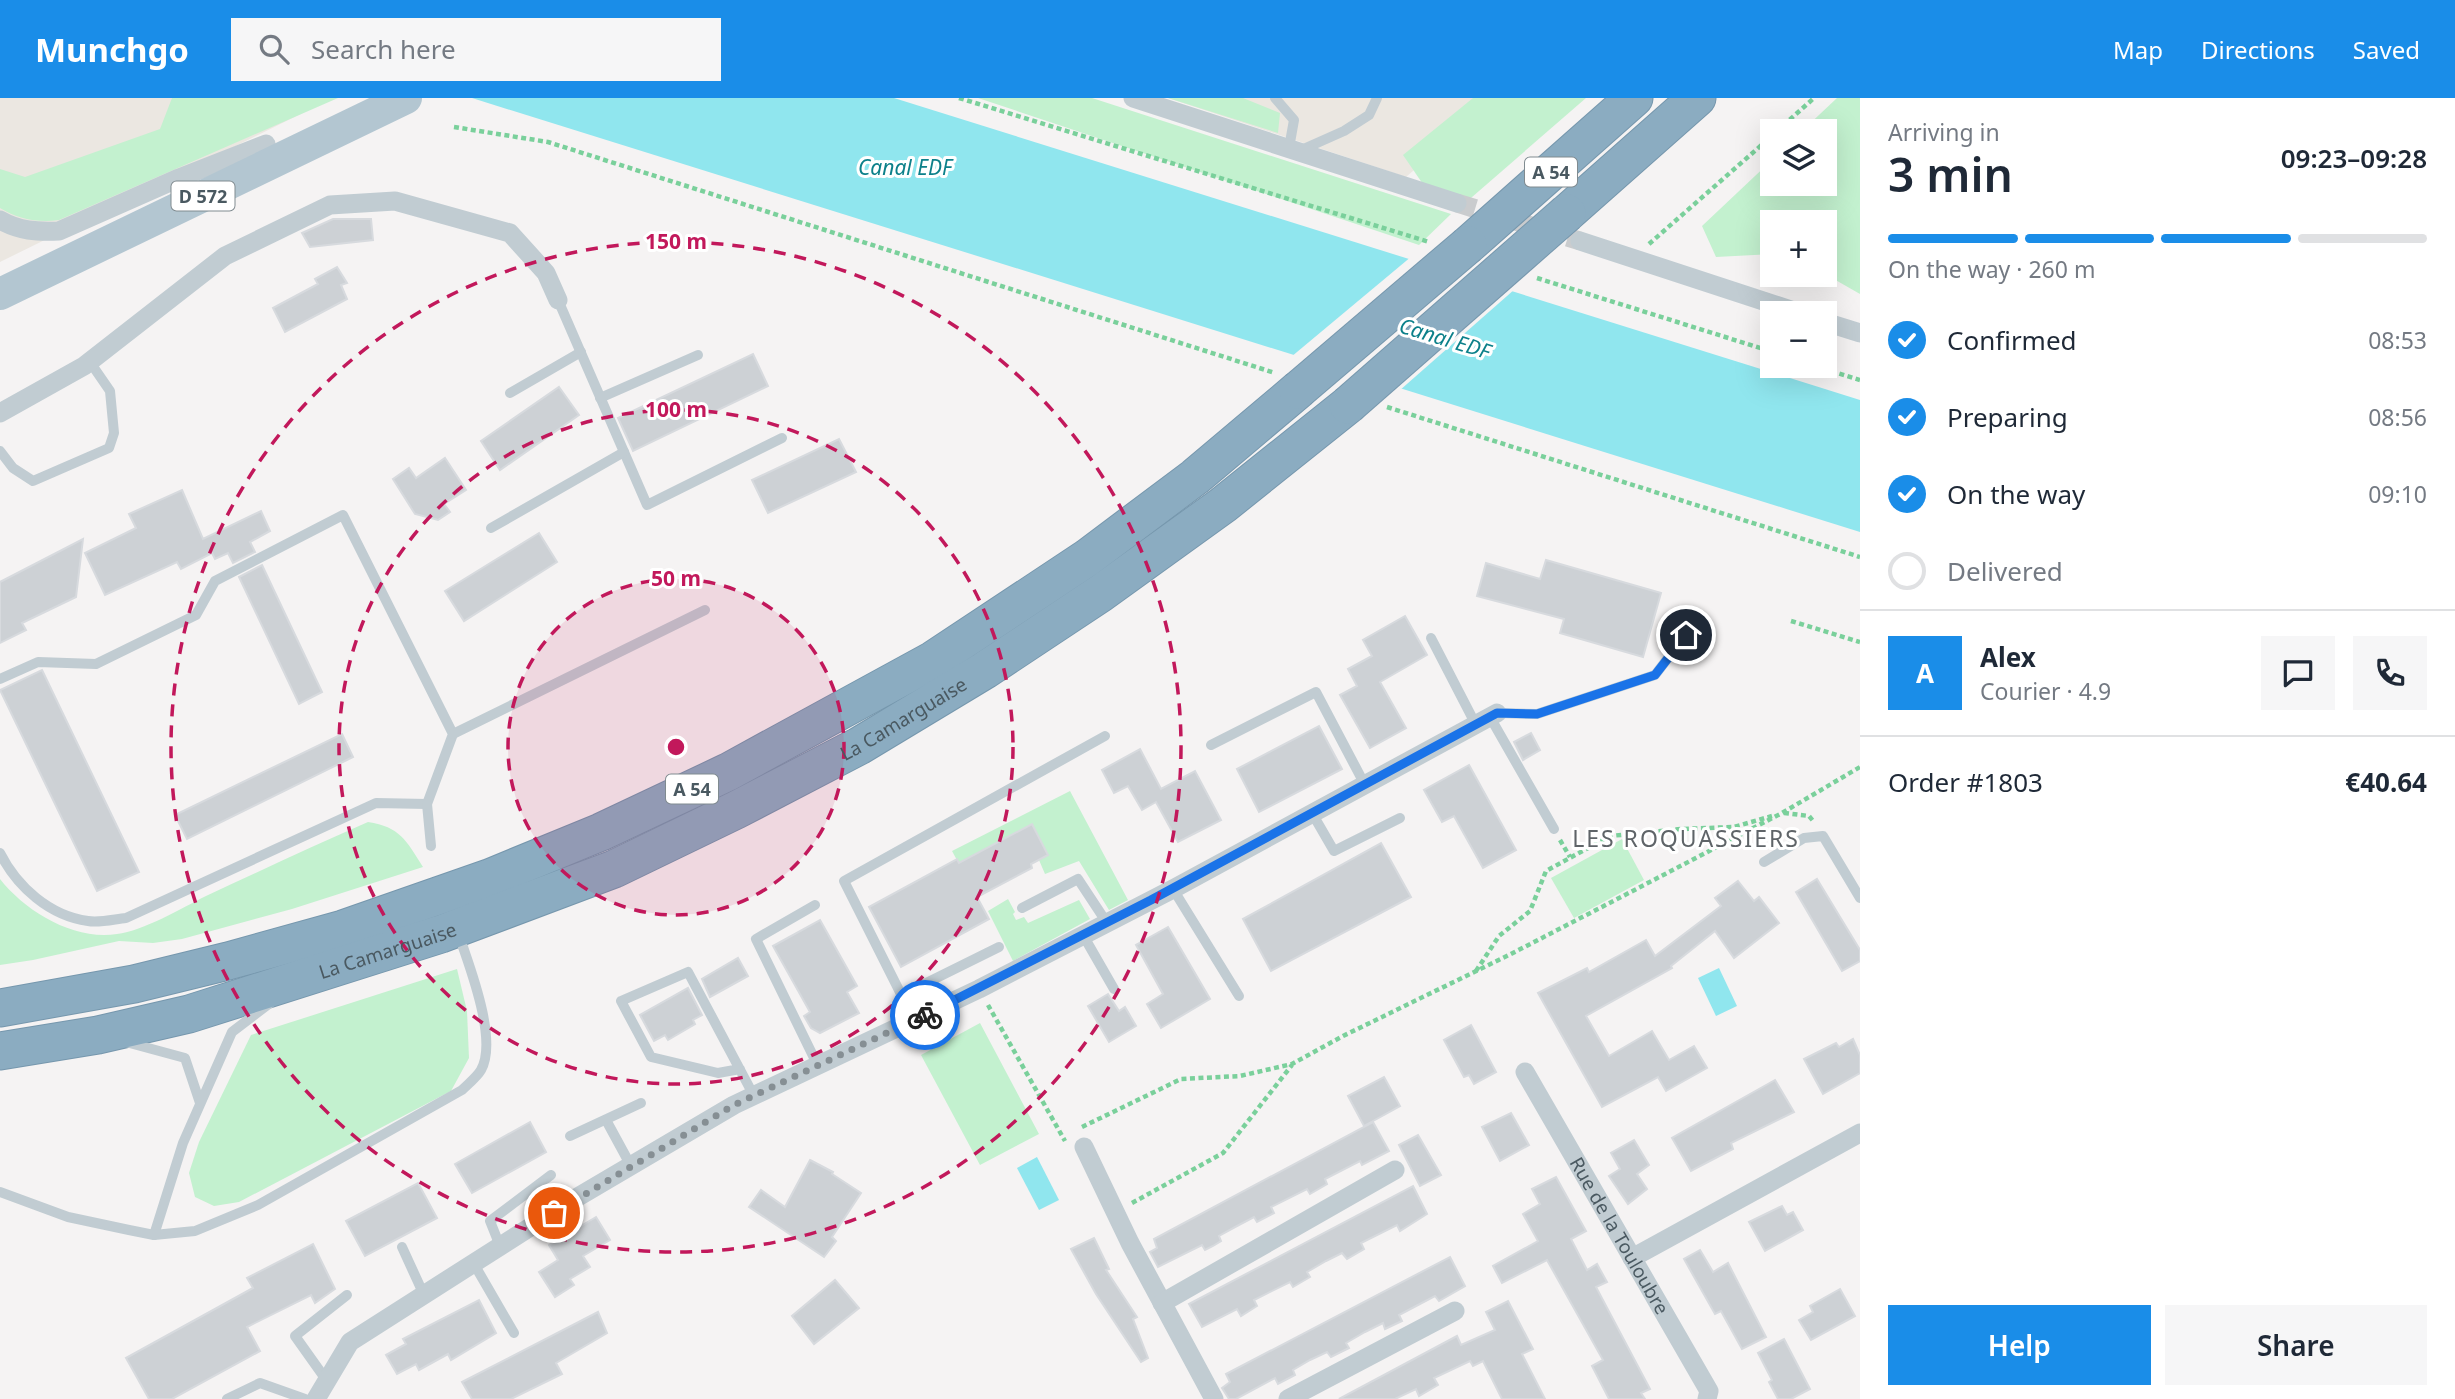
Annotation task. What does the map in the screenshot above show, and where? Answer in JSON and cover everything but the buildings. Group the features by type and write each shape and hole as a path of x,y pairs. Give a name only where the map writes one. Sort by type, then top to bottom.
{"highway":[{"path":"1455,241 1605,98"},
{"path":"1455,241 1615,98"},
{"name":"La Camarguaise","path":"0,1008 134,984 228,961 343,929 489,878 601,832 728,772 933,660 1087,558 1195,477 1284,382 1634,98"},
{"name":"A 54","path":"1666,125 1697,98"},
{"path":"1666,125 1704,98"},
{"name":"La Camarguaise","path":"0,1051 98,1035 189,1014 441,934 614,869 859,746 985,670 1101,593 1363,405 1574,227 1666,125"},
{"path":"0,991 187,954 312,919 428,881 572,823 715,758 899,659 1001,596 1141,497 1284,382"}],"main road":[{"name":"D 572","path":"0,275 361,98"},
{"name":"D 572","path":"0,294 406,98"}],"street":[{"path":"1133,98 1457,203"},
{"path":"0,220 13,228 39,232 59,231 179,178 266,144"},
{"path":"0,413 90,362 225,256 330,205 395,201 510,233 546,273 558,300"},
{"path":"1574,227 1633,259 1763,301"},
{"path":"1837,326 1860,333"},
{"path":"316,1399 350,1342 631,1166 734,1105 979,989 1172,889 1488,718"},
{"name":"Rue de la Touloubre","path":"1525,1072 1709,1391 1707,1399"},
{"path":"1632,1258 1860,1133"},
{"path":"1084,1147 1115,1212 1214,1399"},
{"path":"1162,1303 1395,1170"},
{"path":"1288,1399 1455,1311"}],"lane":[{"path":"1275,98 1294,120 1294,149 1344,131 1369,115 1377,98"},
{"path":"558,300 647,505 782,438"},
{"path":"510,393 581,352"},
{"path":"600,398 698,355"},
{"path":"0,451 13,468 33,481 109,448 114,433 110,391 90,362"},
{"path":"491,528 624,452"},
{"path":"0,679 38,662 96,664 196,615 215,581 343,515 453,734"},
{"path":"430,846 427,804 453,734 705,610"},
{"path":"1488,718 1537,714 1655,675 1701,615"},
{"path":"1431,638 1488,718 1554,829"},
{"path":"1211,745 1317,692 1365,785"},
{"path":"914,1020 844,881 1105,736"},
{"path":"0,853 35,900 88,921 127,918 376,803 427,804"},
{"path":"1312,813 1334,851 1400,818"},
{"path":"1764,862 1804,838 1823,836 1860,898"},
{"path":"1022,908 1078,878 1107,923"},
{"path":"1172,889 1240,996"},
{"path":"815,905 756,939 818,1066"},
{"path":"1083,935 1114,989"},
{"path":"0,1192 68,1217 154,1235 195,1231 258,1205 462,1090 482,1070 487,1035 463,947"},
{"path":"902,995 999,947"},
{"path":"740,1069 718,1073 651,1058 621,1001 688,972 740,1069 754,1096"},
{"path":"154,1235 183,1143 232,1032 301,980"},
{"path":"98,1035 185,1058 200,1103"},
{"path":"570,1136 641,1103"},
{"path":"606,1120 631,1166"},
{"path":"500,1247 490,1221 551,1175"},
{"path":"402,1247 424,1295"},
{"path":"474,1264 514,1333"},
{"path":"327,1381 295,1336 347,1295"},
{"path":"227,1399 260,1383 305,1399"}],"path":[{"path":"959,98 1455,241"},
{"path":"1791,119 1814,98"},
{"path":"454,127 548,142 1284,382"},
{"path":"1633,259 1760,146"},
{"path":"1529,275 1760,348"},
{"path":"1837,373 1860,380"},
{"path":"1363,405 1860,557"},
{"path":"1791,621 1860,642"},
{"path":"1062,1136 1181,1079 1240,1076 1292,1064 1782,813 1860,767"},
{"path":"1475,972 1499,936 1530,911 1546,871 1610,836 1734,827 1782,813 1810,816 1823,836"},
{"path":"979,989 1066,1143 1084,1147"},
{"path":"1115,1212 1223,1153 1292,1064"}],"shaded area":[{"path":"0,98 333,98 0,262"},
{"path":"1168,98 1497,98 1406,177"}],"green space":[{"path":"172,98 338,98 59,220 28,219 0,208 0,169 25,177 160,129"},
{"path":"978,98 1092,98 1451,214 1419,245"},
{"path":"1168,98 1243,98 1280,113 1278,133"},
{"path":"1473,98 1586,98 1464,204 1427,190 1403,155"},
{"path":"1837,98 1860,98 1860,294 1837,281 1837,210 1760,210 1760,255 1716,257 1702,226 1760,171 1760,196 1837,196 1837,119 1815,119"},
{"path":"1070,791 1128,900 1109,910 1079,861 1045,874 1039,860 1048,855 1032,824 965,875 952,851"},
{"path":"368,822 395,831 412,849 423,867 292,909 182,939 153,943 119,941 0,965 0,879 23,902 52,921 84,933 117,934 150,924"},
{"path":"1622,839 1644,880 1574,918 1551,878"},
{"path":"1008,899 1016,920 1024,917 1028,923 1079,900 1090,919 1013,961 988,911"},
{"path":"457,969 467,1011 469,1058 451,1091 239,1202 214,1206 195,1197 189,1173 199,1142 251,1035"},
{"path":"980,1023 1039,1134 980,1165 921,1055"}],"water":[{"name":"Canal EDF","path":"472,98 894,98 1760,369 1760,378 1790,378 1860,400 1860,532"},
{"path":"1719,968 1737,1006 1716,1016 1698,978"},
{"path":"1037,1157 1059,1200 1039,1210 1017,1168"}],"pier":[{"path":"1412,256 1515,289 1399,391 1291,357"}],"tunnel":[{"path":"1457,203 1580,241"}],"way so far":[{"path":"554,1213 734,1105 925,1015"}],"district":[{"name":"LES ROQUASSIERS","path":"1686,838"}],"route":[{"path":"925,1015 1151,900 1497,713 1537,714 1655,675 1686,635"}]}
